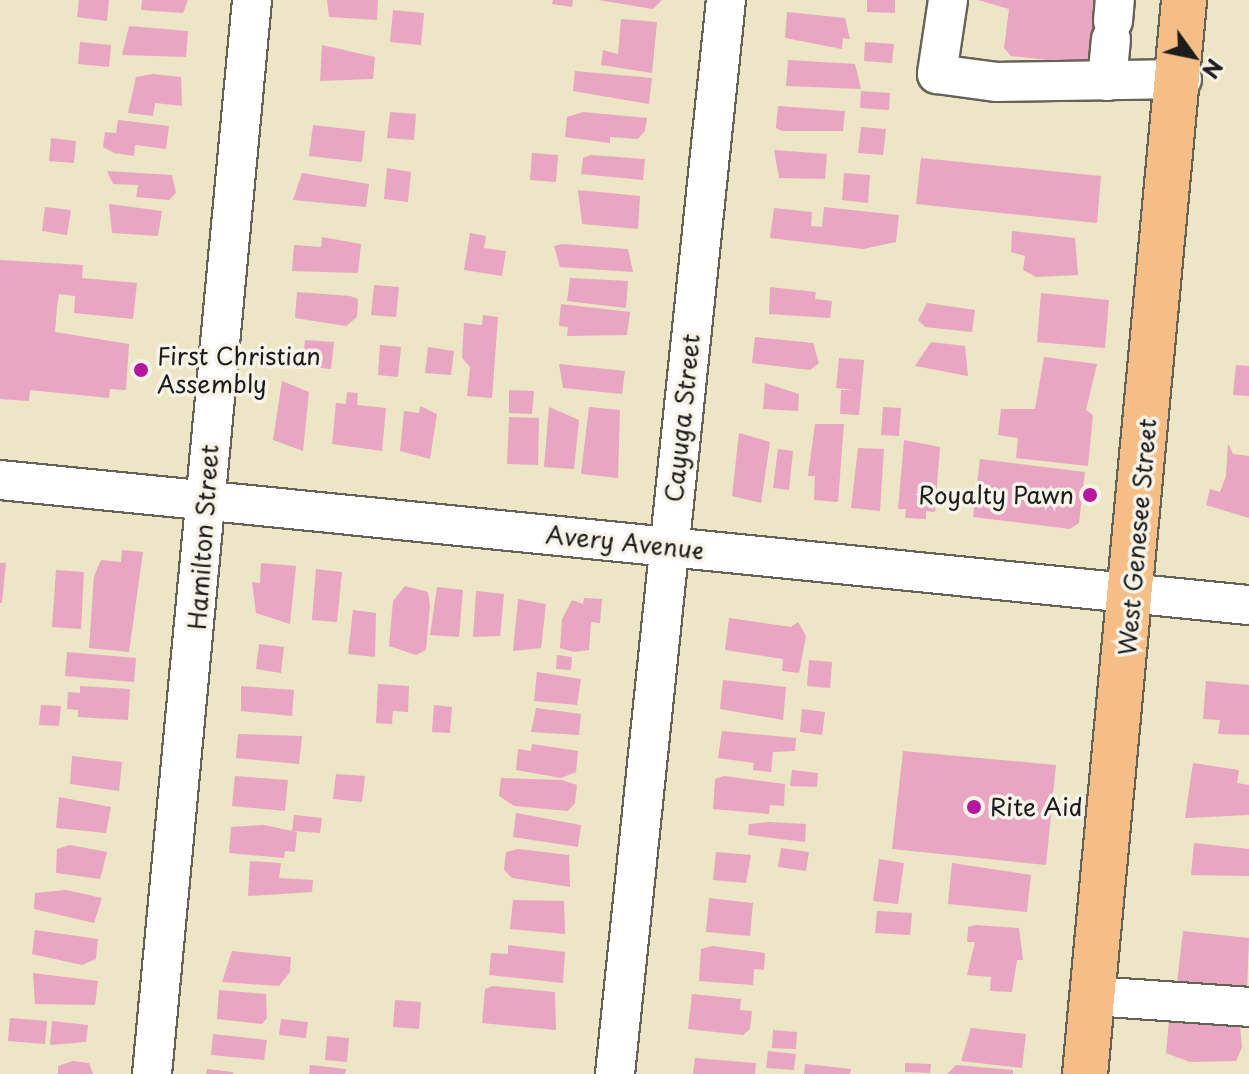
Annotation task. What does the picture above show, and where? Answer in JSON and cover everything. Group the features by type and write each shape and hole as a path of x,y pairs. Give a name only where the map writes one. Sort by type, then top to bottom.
{"main road":[{"name":"West Genesee Street","path":"1085,1074 1182,79 1184,0"}],"street":[{"name":"Hamilton Street","path":"152,1074 252,0"},
{"name":"Cayuga Street","path":"615,1074 726,0"},
{"path":"948,0 937,74 1107,81 1182,79"},
{"path":"1107,81 1113,20"},
{"name":"Avery Avenue","path":"0,480 1249,605"},
{"path":"1093,996 1249,1007"}],"building":[{"path":"79,0 109,0 107,21 77,17"},
{"path":"142,0 188,0 183,13 141,10"},
{"path":"327,0 378,0 377,20 329,17"},
{"path":"553,0 573,0 572,7 552,4"},
{"path":"598,0 662,0 653,9"},
{"path":"867,0 895,0 895,13 867,12"},
{"path":"978,0 1099,0 1092,65 1011,56 1004,48 1009,9"},
{"path":"393,10 424,13 421,45 390,42"},
{"path":"787,12 845,18 850,39 843,38 842,49 785,38"},
{"path":"621,19 657,22 652,73 601,65 603,50 618,54"},
{"path":"129,26 188,31 186,57 122,55"},
{"path":"80,42 111,45 109,67 78,64"},
{"path":"865,42 894,44 892,63 864,61"},
{"path":"322,45 375,57 373,79 320,81"},
{"path":"788,60 855,64 861,89 786,86"},
{"path":"575,71 652,78 649,104 573,91"},
{"path":"153,74 181,77 182,106 155,103 153,116 128,113 136,77"},
{"path":"861,91 890,93 889,110 860,108"},
{"path":"778,106 845,111 843,131 782,131 776,128"},
{"path":"390,112 416,114 414,140 387,138"},
{"path":"583,112 647,118 645,131 638,139 610,137 610,143 565,137 567,117"},
{"path":"118,120 169,126 166,149 135,145 134,156 114,153 103,147 105,132 116,133"},
{"path":"313,125 365,131 362,162 309,156"},
{"path":"861,127 886,129 883,155 858,153"},
{"path":"51,138 76,141 74,163 49,161"},
{"path":"774,150 827,154 825,179 779,178"},
{"path":"532,153 558,155 556,182 530,180"},
{"path":"591,155 645,159 643,180 581,174 583,158"},
{"path":"921,158 1101,176 1097,223 916,204"},
{"path":"387,168 411,172 408,202 384,199"},
{"path":"107,171 172,175 176,193 169,200 136,197 138,185 113,184"},
{"path":"302,173 369,184 366,207 293,200"},
{"path":"844,173 870,175 868,203 842,200"},
{"path":"578,190 640,196 638,229 582,224"},
{"path":"109,204 162,211 158,236 112,233"},
{"path":"45,207 71,210 67,235 42,231"},
{"path":"824,207 899,215 896,242 863,249 770,238 774,208 812,212 811,226 822,227"},
{"path":"1012,231 1075,238 1078,275 1036,277 1023,270 1025,256 1011,252"},
{"path":"470,233 486,236 484,248 506,251 502,276 464,270"},
{"path":"322,237 361,244 358,273 292,271 294,245 321,247"},
{"path":"554,246 628,249 633,272 560,267"},
{"path":"0,260 83,265 82,278 137,283 133,319 74,313 75,296 59,294 57,307 55,332 129,344 126,390 110,389 109,398 30,390 29,401 0,399"},
{"path":"570,278 628,281 626,308 567,301"},
{"path":"374,285 399,287 396,317 371,315"},
{"path":"770,287 816,292 815,299 832,301 830,318 769,314"},
{"path":"297,292 358,299 357,317 346,326 295,318"},
{"path":"1041,293 1109,300 1105,348 1037,342"},
{"path":"927,303 975,310 972,332 925,327 918,320"},
{"path":"561,304 630,312 627,335 567,336 568,327 559,326"},
{"path":"483,315 498,317 492,398 467,396 470,367 462,358 464,323 482,325"},
{"path":"755,337 813,343 819,363 810,370 752,363"},
{"path":"305,340 334,342 331,369 302,366"},
{"path":"931,342 965,346 968,376 915,366"},
{"path":"380,345 401,347 398,377 378,375"},
{"path":"428,347 454,351 451,375 425,373"},
{"path":"1044,357 1097,364 1086,410 1093,415 1088,466 1016,458 1018,438 998,435 1001,409 1035,409"},
{"path":"839,358 864,360 859,415 840,414 841,390 853,390 836,388"},
{"path":"559,364 625,371 622,394 563,388"},
{"path":"1236,365 1249,366 1249,396 1233,395"},
{"path":"282,381 309,392 303,451 273,440"},
{"path":"765,383 799,394 798,411 763,409"},
{"path":"509,390 534,391 532,414 509,413"},
{"path":"347,392 358,393 357,405 386,408 382,451 332,444 336,403 346,404"},
{"path":"420,406 437,414 430,459 400,451 404,411 419,413"},
{"path":"549,407 579,420 574,469 544,467"},
{"path":"589,407 620,410 618,478 581,474"},
{"path":"883,407 901,408 899,436 881,435"},
{"path":"509,417 539,418 538,465 507,464"},
{"path":"815,424 844,424 838,502 814,500 815,476 808,476"},
{"path":"739,433 770,442 761,503 732,496"},
{"path":"904,440 940,447 935,512 926,511 926,519 905,518 906,509 898,509"},
{"path":"1228,443 1233,454 1249,456 1249,518 1206,505 1210,489 1220,492 1226,476"},
{"path":"858,448 884,449 880,511 851,508"},
{"path":"778,449 793,451 789,490 773,488"},
{"path":"980,459 1085,472 1079,523 1070,529 973,517"},
{"path":"122,550 143,552 129,652 89,648 94,576 101,560 121,562"},
{"path":"0,563 6,563 2,603 0,603"},
{"path":"261,563 296,566 290,624 256,613 252,582 260,583"},
{"path":"316,569 342,572 337,622 312,620"},
{"path":"56,570 84,572 81,629 52,627"},
{"path":"405,586 428,592 430,605 426,650 416,655 389,646 393,601"},
{"path":"437,587 463,590 459,637 430,635"},
{"path":"476,591 504,594 500,636 473,637"},
{"path":"584,598 602,599 600,623 591,622 589,650 574,652 560,648 562,619 572,600 583,604"},
{"path":"518,599 546,604 541,648 513,651"},
{"path":"353,610 376,613 375,657 348,654"},
{"path":"729,618 791,627 798,622 806,636 799,673 782,671 783,659 725,650"},
{"path":"259,644 284,647 281,673 256,669"},
{"path":"67,652 136,658 134,682 65,676"},
{"path":"557,655 572,657 571,670 556,669"},
{"path":"809,660 832,662 830,688 807,686"},
{"path":"537,672 581,679 577,705 534,701"},
{"path":"723,680 786,687 783,720 720,709"},
{"path":"1206,681 1249,685 1249,735 1218,734 1220,720 1203,719"},
{"path":"378,684 409,686 408,712 393,711 392,724 376,723"},
{"path":"80,686 130,689 128,720 78,717 78,710 67,709 68,692 80,693"},
{"path":"241,686 294,690 292,716 241,711"},
{"path":"41,705 61,706 59,726 39,725"},
{"path":"434,705 452,707 450,733 432,732"},
{"path":"536,708 581,714 579,735 531,732"},
{"path":"802,709 825,712 822,735 800,732"},
{"path":"722,731 796,738 795,751 773,752 771,772 753,770 754,763 718,758"},
{"path":"238,734 302,736 299,764 236,758"},
{"path":"532,744 578,751 576,772 561,778 516,770 518,749 531,751"},
{"name":"Rite Aid","path":"903,751 1056,765 1046,865 892,849"},
{"path":"72,756 122,762 119,791 70,784"},
{"path":"1193,763 1239,770 1237,783 1249,785 1249,815 1185,818"},
{"path":"792,770 818,773 817,787 790,786"},
{"path":"336,774 365,776 362,802 333,799"},
{"path":"235,776 288,780 285,811 232,806"},
{"path":"724,776 785,784 784,806 770,805 769,814 713,809 715,779"},
{"path":"501,778 562,780 577,785 575,803 568,811 514,806 499,796"},
{"path":"59,797 111,807 106,833 56,828"},
{"path":"516,813 581,825 578,847 513,837"},
{"path":"294,815 322,818 320,833 292,831"},
{"path":"749,824 806,824 805,842 748,835"},
{"path":"264,825 297,832 295,852 285,851 284,858 229,853 231,827"},
{"path":"1194,843 1249,849 1249,876 1191,875"},
{"path":"70,845 107,852 100,879 56,873 57,849"},
{"path":"781,848 809,852 806,871 778,867"},
{"path":"518,849 569,855 570,887 512,878 504,870 506,852"},
{"path":"716,852 751,855 746,883 713,880"},
{"path":"879,859 904,863 898,904 873,901"},
{"path":"250,861 281,863 279,878 313,880 312,892 248,896"},
{"path":"952,863 1031,875 1027,912 948,904"},
{"path":"66,890 102,898 94,923 34,909 35,893"},
{"path":"709,898 753,903 750,936 706,932"},
{"path":"513,900 564,901 565,934 510,929"},
{"path":"877,911 912,913 910,935 875,933"},
{"path":"968,927 1019,928 1023,960 1017,960 1012,992 990,991 991,977 967,975 975,942 967,942"},
{"path":"35,930 98,939 96,959 82,965 32,954"},
{"path":"1183,931 1249,938 1247,989 1177,984"},
{"path":"508,945 565,952 563,983 489,975 491,953 508,954"},
{"path":"712,946 765,953 764,970 754,969 753,985 699,981 701,949"},
{"path":"232,951 291,957 290,972 279,986 222,982"},
{"path":"33,973 98,981 95,1005 35,1004"},
{"path":"493,986 555,992 556,1030 482,1023 485,989"},
{"path":"219,990 266,994 267,1018 262,1024 217,1019"},
{"path":"692,994 741,999 740,1010 752,1011 750,1029 743,1035 688,1029"},
{"path":"395,1000 421,1002 419,1029 393,1027"},
{"path":"10,1018 47,1021 45,1044 8,1041"},
{"path":"281,1019 308,1022 306,1038 279,1035"},
{"path":"52,1021 88,1025 86,1042 50,1045"},
{"path":"1169,1021 1240,1026 1242,1047 1236,1061 1190,1062 1166,1053"},
{"path":"971,1028 1026,1034 1022,1068 961,1061"},
{"path":"773,1030 797,1032 796,1049 772,1048"},
{"path":"213,1034 267,1040 264,1060 211,1055"},
{"path":"327,1036 349,1038 347,1062 325,1060"},
{"path":"768,1051 796,1054 794,1070 766,1068"},
{"path":"695,1058 756,1063 755,1074 693,1074"},
{"path":"73,1061 89,1063 93,1074 58,1074 58,1066"},
{"path":"905,1063 931,1064 930,1073 905,1072"},
{"path":"805,1064 851,1069 850,1074 804,1074"},
{"path":"310,1065 346,1069 345,1074 309,1074"},
{"path":"956,1065 1013,1070 1013,1074 947,1074"},
{"path":"207,1069 233,1072 233,1074 206,1074"}],"place":[{"name":"First Christian Assembly","path":"141,370"},
{"name":"Royalty Pawn","path":"1090,495"},
{"name":"Rite Aid","path":"974,807"}]}
